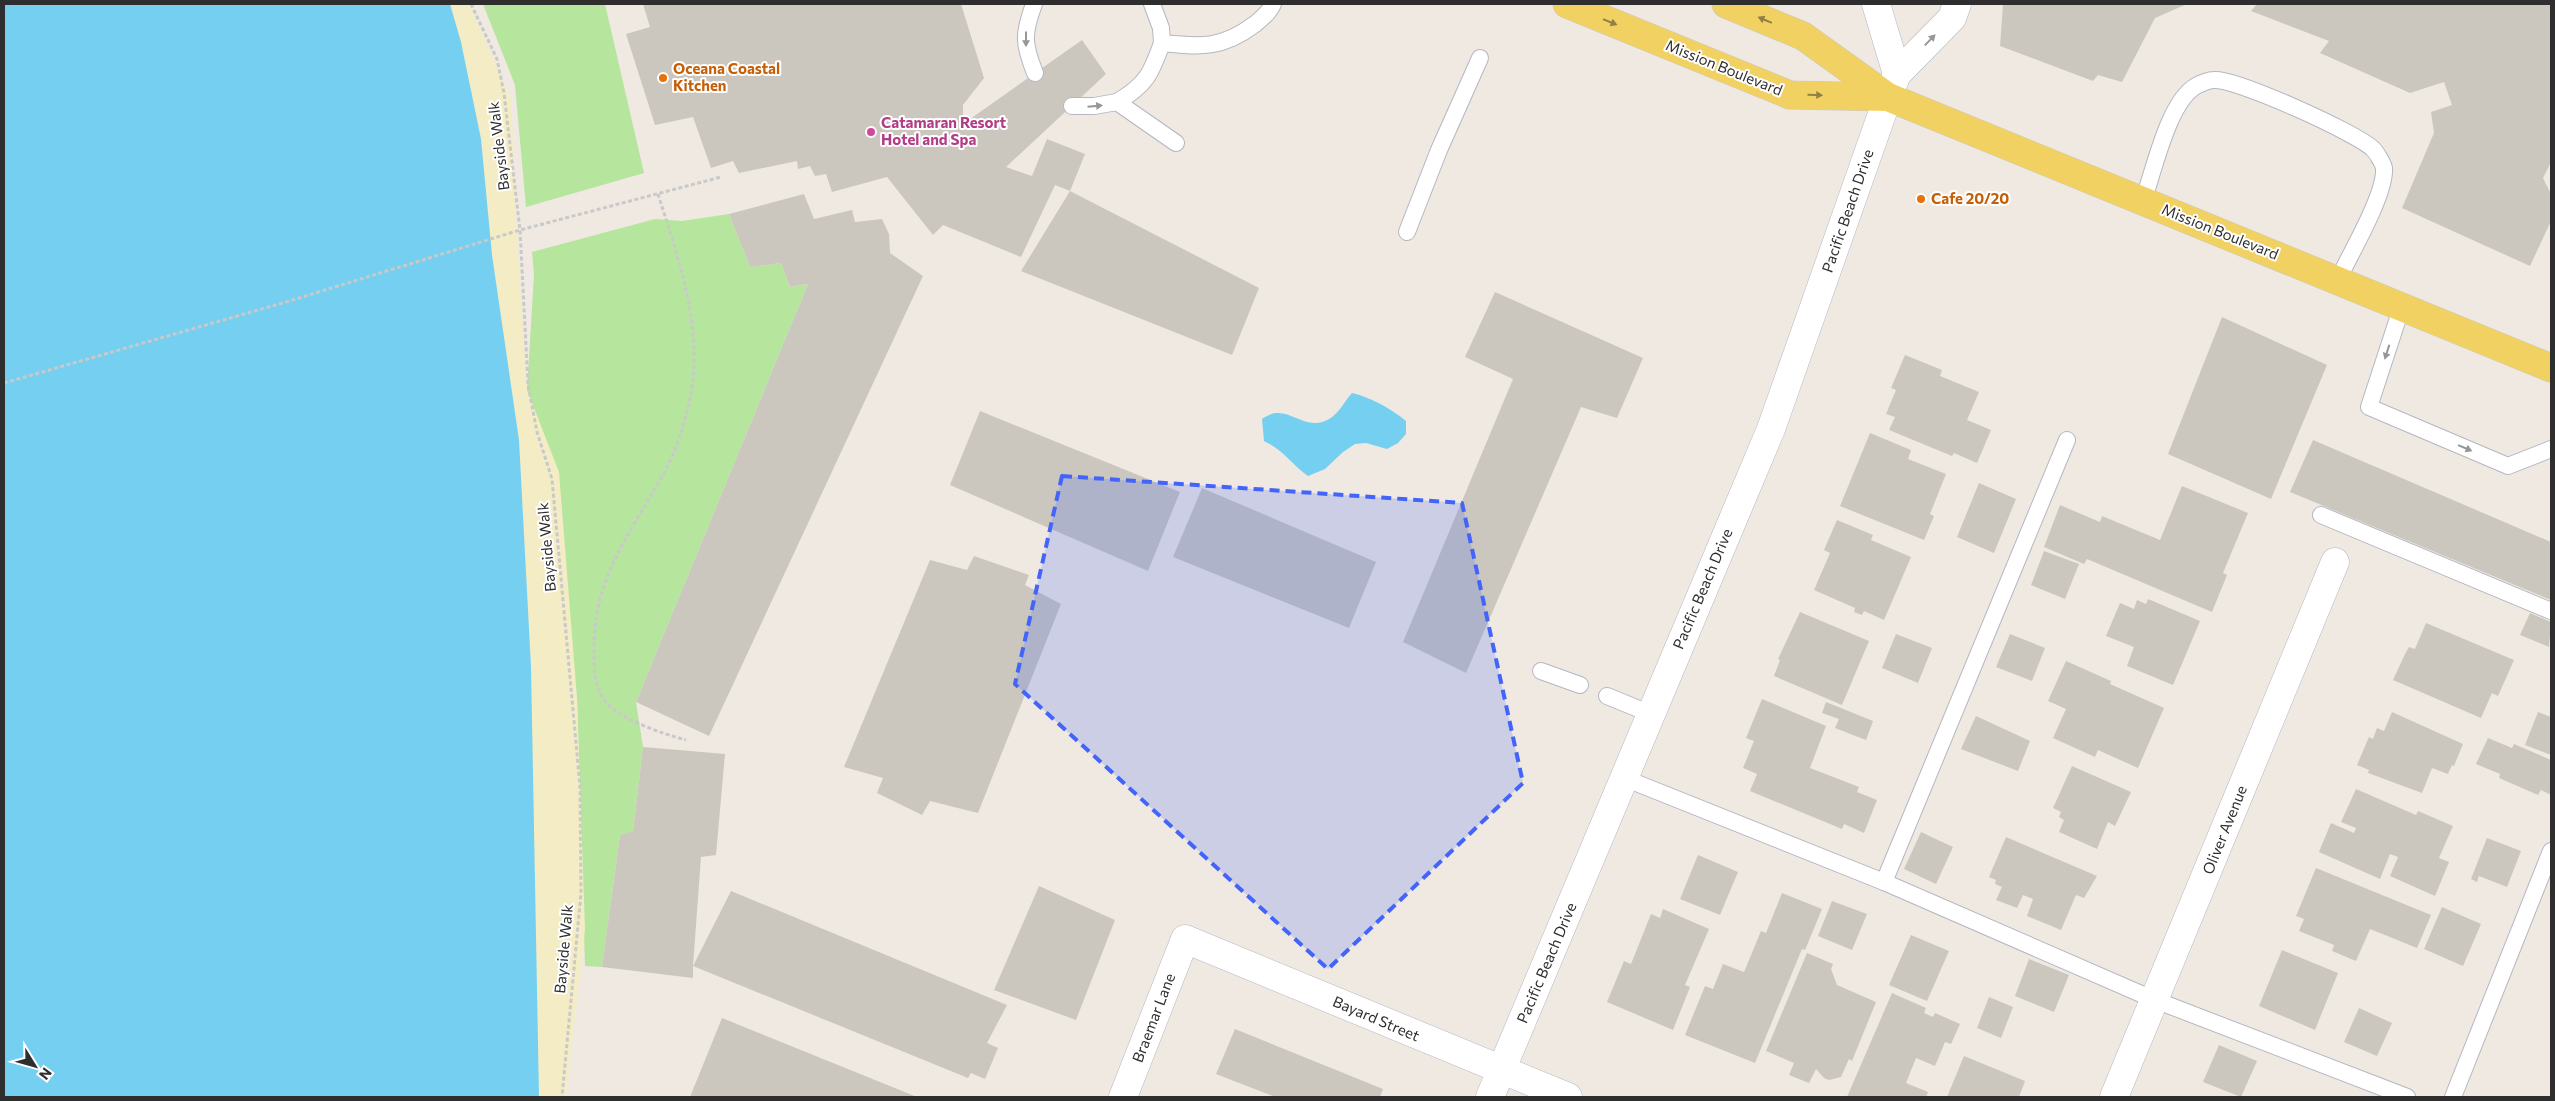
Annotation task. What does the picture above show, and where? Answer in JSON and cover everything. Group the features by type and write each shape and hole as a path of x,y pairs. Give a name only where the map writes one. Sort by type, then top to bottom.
{"main road":[{"name":"Mission Boulevard","path":"1567,4 1790,95 1893,85"},
{"name":"Mission Boulevard","path":"1726,4 1804,36 1893,85 2143,200 2551,366"}],"street":[{"path":"1876,4 1893,85"},
{"name":"Pacific Beach Drive","path":"1490,1097 1771,429 1893,85 1952,18 1957,4"},
{"name":"Oliver Avenue","path":"2114,1097 2335,562"},
{"name":"Bayard Street","path":"1184,939 1568,1097"},
{"name":"Braemar Lane","path":"1123,1097 1184,939"}],"lane":[{"path":"1034,4 1026,27 1026,51 1035,73"},
{"path":"1072,106 1094,106 1117,102 1136,91 1151,73 1162,43 1161,28 1152,4"},
{"path":"1162,43 1198,46 1237,38 1270,12 1273,4"},
{"path":"1407,232 1439,150 1480,58"},
{"path":"2143,200 2170,123 2182,98 2196,86 2215,80 2236,84 2349,132 2373,149 2384,167 2380,192 2338,280"},
{"path":"1117,102 1176,143"},
{"path":"2402,306 2369,407 2508,466 2551,449"},
{"path":"1884,882 2067,440"},
{"path":"2321,515 2551,611"},
{"path":"1541,671 1580,685"},
{"path":"1606,696 1651,714"},
{"path":"1624,778 1884,882 2155,1000 2407,1097"},
{"path":"2452,1097 2551,851"}],"path":[{"name":"Bayside Walk","path":"471,4 497,59 504,93 520,230 528,385 537,432 552,478 580,787 581,893 562,1097"},
{"path":"4,383 286,302 520,230 720,177"},
{"path":"658,194 679,259 693,330 695,367 691,394 674,451 665,471 620,546 598,601 594,644 594,676 604,700 631,720 686,740"}],"highlighted area":[{"path":"1062,476 1462,503 1523,783 1328,969 1015,684"}],"green space":[{"path":"483,4 605,4 644,173 526,207 515,85"},
{"path":"729,214 750,267 781,263 790,287 808,284 636,702 643,747 633,831 620,835 602,967 585,966 577,698 527,390 534,275 532,252 655,219 682,221"}],"sand":[{"path":"153,4 469,4 511,99 517,240 527,390 559,472 577,698 585,929 566,1097 384,1097"}],"water":[{"path":"4,4 450,4 461,42 481,139 492,255 519,440 531,667 539,1097 4,1097"},
{"path":"1352,393 1380,404 1406,421 1406,434 1398,443 1387,449 1366,443 1355,444 1343,452 1325,469 1308,476 1277,449 1264,441 1262,419 1271,414 1286,414 1308,422 1325,421 1337,413"}],"building":[{"name":"Catamaran Resort Hotel and Spa","path":"643,4 961,4 984,78 963,105 963,124 1082,40 1106,74 1006,167 1032,176 1047,139 1085,154 1070,191 1055,185 1021,257 943,225 933,235 887,177 832,192 826,174 815,176 810,166 798,169 797,161 739,173 733,161 711,168 693,117 655,125 626,34 650,27"},
{"path":"2003,4 2187,4 2155,18 2122,82 2098,75 2093,81 2000,46"},
{"path":"2257,4 2551,4 2551,162 2543,178 2551,194 2551,221 2530,266 2402,208 2434,133 2431,112 2452,105 2444,82 2410,93 2320,53 2329,41 2251,11"},
{"path":"1070,191 1259,288 1232,355 1021,271"},
{"path":"804,194 814,219 852,210 855,222 882,219 889,234 890,253 923,276 709,736 636,702 808,284 790,287 781,263 750,267 729,214"},
{"path":"1495,292 1643,358 1617,418 1581,407 1466,673 1403,642 1513,379 1465,357"},
{"path":"2222,317 2327,365 2271,499 2168,454"},
{"path":"1905,355 1942,370 1940,376 1979,392 1967,420 1991,430 1977,463 1954,453 1952,456 1889,430 1895,417 1886,414 1896,390 1891,388"},
{"path":"980,411 1180,492 1148,571 950,485"},
{"path":"1870,433 1911,450 1908,459 1946,474 1930,514 1934,516 1924,540 1840,506"},
{"path":"2313,440 2551,542 2551,600 2290,492"},
{"path":"1979,483 2016,499 1994,553 1957,537"},
{"path":"2182,486 2248,513 2223,573 2227,575 2212,612 2087,559 2084,564 2044,547 2060,505 2100,522 2102,516 2160,540"},
{"path":"1202,488 1376,562 1349,628 1173,557"},
{"path":"1837,520 1873,535 1871,540 1911,557 1884,620 1864,611 1862,615 1854,612 1855,608 1814,590 1830,553 1824,550"},
{"path":"2044,551 2079,564 2065,599 2031,585"},
{"path":"974,556 1029,575 1025,585 1061,604 978,813 930,801 922,815 877,793 883,778 844,767 930,560 967,570"},
{"path":"2148,599 2200,621 2173,685 2127,666 2134,647 2106,636 2120,603 2134,609 2137,600 2146,604"},
{"path":"1800,612 1869,641 1842,705 1774,676 1780,660 1778,659"},
{"path":"2530,613 2551,622 2549,647 2520,635"},
{"path":"2426,623 2514,660 2498,696 2492,693 2481,718 2393,680 2409,647 2415,649"},
{"path":"1896,634 1932,648 1918,683 1882,668"},
{"path":"2010,634 2045,648 2032,681 1996,667"},
{"path":"2066,661 2111,681 2110,684 2164,708 2138,768 2098,750 2095,757 2053,738 2066,709 2048,701"},
{"path":"1762,699 1826,726 1810,768 1859,787 1857,792 1877,800 1864,833 1844,824 1842,829 1750,791 1757,774 1743,768 1754,741 1746,738"},
{"path":"1826,702 1873,721 1866,740 1835,728 1839,719 1822,713"},
{"path":"2392,712 2463,744 2454,766 2452,765 2448,774 2432,768 2422,793 2368,773 2369,770 2357,765 2369,737 2373,739 2377,728 2384,731"},
{"path":"2538,712 2551,717 2551,755 2525,745"},
{"path":"1976,716 2030,741 2018,771 1961,749"},
{"path":"2488,738 2512,748 2514,744 2551,760 2551,795 2541,790 2538,795 2499,778 2500,774 2476,764"},
{"path":"643,747 725,754 716,855 701,857 693,978 602,967 620,835 633,831"},
{"path":"2072,766 2131,792 2115,826 2108,822 2097,849 2059,832 2064,820 2059,817 2061,812 2053,808"},
{"path":"2356,789 2416,815 2418,811 2453,826 2439,858 2449,862 2435,896 2390,876 2398,857 2390,854 2380,879 2319,852 2331,823 2354,833 2356,828 2341,822"},
{"path":"1921,832 1953,847 1936,884 1904,869"},
{"path":"2006,837 2097,876 2084,898 2076,895 2061,930 2027,916 2033,899 2023,895 2017,908 1996,900 2002,887 1995,884 1996,880 1989,877"},
{"path":"2487,838 2521,851 2507,887 2479,876 2477,882 2471,879"},
{"path":"1698,855 1738,872 1720,915 1680,899"},
{"path":"2316,868 2431,915 2417,948 2370,929 2356,961 2332,951 2334,945 2299,931 2304,919 2296,916"},
{"path":"1039,886 1115,920 1076,1020 994,990"},
{"path":"731,891 1007,1005 987,1043 998,1048 985,1079 971,1073 968,1078 693,966"},
{"path":"1782,893 1822,909 1805,950 1802,949 1755,1063 1685,1035 1705,986 1713,989 1723,964 1744,972 1761,931 1766,933"},
{"path":"1832,901 1867,914 1852,950 1818,936"},
{"path":"2442,907 2481,924 2463,966 2424,949"},
{"path":"1663,909 1709,929 1685,985 1690,987 1673,1030 1607,1002 1624,961 1631,964 1651,914 1660,918"},
{"path":"1911,935 1949,951 1927,1001 1889,985"},
{"path":"2282,950 2338,973 2315,1030 2259,1006"},
{"path":"1807,953 1833,964 1831,969 1837,985 1876,1002 1852,1061 1849,1059 1841,1077 1829,1080 1824,1078 1816,1069 1809,1083 1789,1075 1794,1063 1766,1051"},
{"path":"2029,959 2069,975 2054,1012 2015,996"},
{"path":"1892,993 1926,1008 1924,1013 1933,1017 1935,1013 1960,1024 1951,1044 1945,1042 1935,1066 1916,1058 1906,1083 1928,1092 1926,1097 1847,1097"},
{"path":"1989,997 2013,1007 2001,1038 1977,1028"},
{"path":"2359,1008 2392,1023 2377,1056 2344,1042"},
{"path":"722,1018 917,1097 690,1097"},
{"path":"1235,1029 1383,1089 1380,1097 1275,1097 1216,1074"},
{"path":"2219,1045 2257,1061 2241,1097 2203,1082"},
{"path":"1964,1056 2025,1081 2019,1097 1947,1097"}],"place":[{"name":"Oceana Coastal Kitchen","path":"663,78"},
{"name":"Catamaran Resort Hotel and Spa","path":"871,132"},
{"name":"Cafe 20/20","path":"1921,199"}]}
